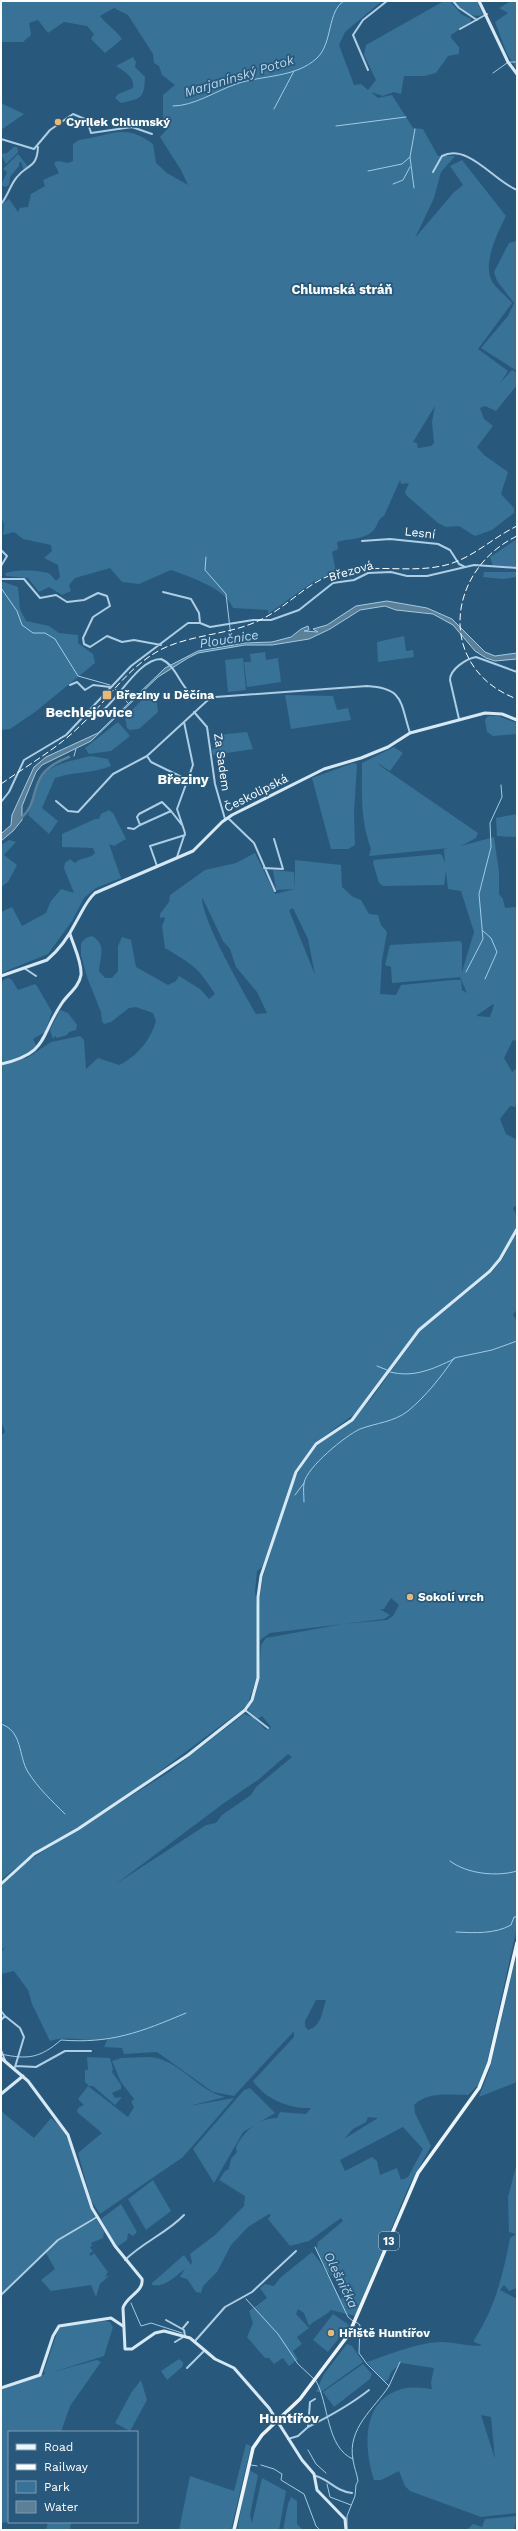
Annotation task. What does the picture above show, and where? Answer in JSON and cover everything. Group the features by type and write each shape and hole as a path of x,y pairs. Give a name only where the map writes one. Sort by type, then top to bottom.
{"main road":[{"name":"13","path":"234,2530 248,2463 257,2441 300,2399 348,2334 418,2174 482,2082 489,2063 517,1944"}],"street":[{"path":"368,70 352,35 363,20 387,1"},
{"path":"453,1 459,8 477,20"},
{"path":"479,1 487,14 509,63 517,74"},
{"path":"460,29 487,14"},
{"path":"34,149 38,147 50,130 73,114 87,120 91,133 132,127 152,134"},
{"path":"1,139 34,149 38,152"},
{"path":"1,204 17,177 31,167 38,152 38,147"},
{"path":"433,172 442,156 456,153 470,158 517,190"},
{"name":"Lesní","path":"362,541 390,539 438,544 450,550 459,564 466,568"},
{"path":"1,550 7,556 6,562 1,566"},
{"name":"Březová","path":"200,623 210,627 253,620 271,620 299,610 333,583 354,580 368,573 391,572 407,576 427,576 478,565 517,568"},
{"path":"1,579 24,579 40,598 56,595 67,602 84,600 98,593 107,596 110,606 93,617 83,638 84,644 90,647 107,636 118,642 134,640 161,645"},
{"path":"1,802 9,792 24,760 61,739 88,713 130,666 161,645 185,625 192,622 200,623 199,613 191,599 163,592"},
{"path":"459,719 450,680 451,674 459,665 476,657 517,672"},
{"path":"88,713 93,716 99,714 120,694 134,675 154,660 161,659 166,662 187,692 202,698 367,686 387,688 397,695 410,733"},
{"path":"70,685 77,682 84,690 93,685 110,687"},
{"path":"202,698 204,703"},
{"path":"56,802 68,811 78,812 113,774 124,766 147,756 210,698"},
{"name":"Za Sadem","path":"194,712 207,727 215,784 226,818"},
{"name":"Českolipská","path":"1,976 47,960 70,934 86,902 95,893 193,851 226,818 324,769 361,758 388,747 410,733 459,719 493,712 517,720"},
{"path":"177,857 185,835 184,827 177,808 186,779 192,768 192,756 184,722"},
{"path":"147,756 151,762 186,779"},
{"path":"140,825 137,817 145,810 162,802 171,810 184,827"},
{"path":"128,828 134,829 171,810"},
{"path":"226,818 252,840 275,891"},
{"path":"157,866 150,846 185,835"},
{"path":"264,868 282,869 274,839"},
{"path":"1,1064 25,1058 38,1048 58,1010 79,982 80,969 70,934"},
{"path":"24,968 36,976"},
{"path":"1,1884 34,1854 78,1829 188,1755 245,1710 252,1700 258,1678 258,1597 262,1576 296,1472 316,1444 354,1417 419,1330 490,1271 500,1259 517,1228"},
{"path":"245,1710 268,1728"},
{"path":"1,2010 5,2016 22,2030 24,2041 15,2067"},
{"path":"1,2020 5,2016"},
{"path":"1,2050 3,2057 15,2067 34,2088 68,2135 97,2217 125,2260 142,2282 140,2289 124,2305 124,2347 127,2350 132,2349 159,2331 184,2336 195,2341 205,2350 236,2371 264,2401 288,2440 316,2476 325,2480 340,2492 352,2493"},
{"path":"15,2067 36,2067 65,2051 91,2051"},
{"path":"1,2094 23,2076"},
{"path":"125,2260 132,2253 168,2230 184,2215"},
{"path":"1,2295 58,2240 97,2217"},
{"path":"195,2341 225,2307 257,2288 296,2251"},
{"path":"1,2388 40,2375 53,2336 59,2326 111,2318 123,2326"},
{"path":"166,2320 183,2328"},
{"path":"184,2336 183,2328 188,2322"},
{"path":"175,2342 184,2336"},
{"path":"187,2368 205,2350"},
{"path":"288,2440 297,2436 308,2427 337,2410 349,2406 369,2390"},
{"path":"308,2427 310,2402 315,2398"},
{"path":"316,2476 317,2490 345,2518 346,2530"}],"green space":[{"path":"1,1 382,1 345,32 339,45 354,85 361,84 368,90 376,80 364,55 366,45 444,1 450,1 461,14 471,19 470,22 451,35 451,38 459,47 459,54 448,56 436,73 424,76 404,76 401,94 394,92 383,96 371,92 378,98 392,95 413,128 423,129 438,156 455,156 441,172 434,198 415,238 454,192 463,185 450,166 462,160 506,216 495,239 489,267 490,276 493,283 512,303 478,349 508,371 501,382 512,370 517,373 517,385 496,411 485,406 480,408 484,419 493,426 477,447 484,455 508,472 501,494 514,508 514,513 492,530 475,536 459,526 446,527 438,523 406,495 405,492 409,483 401,484 400,480 384,516 380,519 373,531 365,536 337,542 338,549 332,552 336,572 313,582 268,614 268,610 233,608 229,601 215,589 171,570 139,584 122,582 110,568 75,578 69,585 71,591 62,595 49,587 39,592 28,578 6,576 5,574 9,572 28,571 50,574 56,581 60,577 58,565 44,558 52,551 51,545 23,539 14,532 3,535 4,525 1,516 1,205 9,199 18,212 20,208 28,207 31,194 45,186 43,180 59,173 54,163 58,161 68,163 73,161 73,144 79,140 117,132 125,132 143,137 153,144 156,163 167,173 188,185 181,170 160,137 168,128 163,117 163,95 175,85 162,75 159,66 154,63 153,54 128,15 114,8 100,16 122,39 105,53 91,39 94,34 87,26 64,22 48,33 38,20 29,23 31,35 23,42 1,42","holes":["435,406 432,422 434,443 431,446 418,448 417,443 413,442"]},
{"path":"455,1 477,1 483,15 470,15 466,13 457,5"},
{"path":"511,1 517,1 517,69 507,54 495,22 508,13 499,8"},
{"path":"133,57 136,62 135,67 145,77 144,90 137,99 121,103 115,98 118,94 133,88 133,84 131,78 116,66"},
{"path":"1,103 24,114 1,130"},
{"path":"14,147 17,147 18,152 6,164 1,154 7,153"},
{"path":"18,154 29,168 24,171 22,163 19,162 19,166 10,177 9,185 5,187 1,185 7,172 3,169"},
{"path":"517,235 517,371 481,348 508,316 514,303 497,281 494,272 509,243 516,241"},
{"path":"517,539 517,567 493,566 490,557"},
{"path":"484,572 517,572 517,577 503,579 483,577"},
{"path":"1,581 18,587 20,609 26,621 49,626 59,633 78,635 78,643 93,654 95,663 35,712 10,729 1,730"},
{"path":"404,636 406,651 413,650 414,657 378,662 377,642"},
{"path":"265,652 266,660 278,658 281,682 247,687 244,662 251,662 250,654"},
{"path":"243,658 246,690 228,692 225,660"},
{"path":"285,695 333,696 337,710 348,708 351,720 291,729"},
{"path":"145,697 151,698 157,703 158,712 139,729 130,730 127,728 125,717"},
{"path":"488,716 498,716 517,723 517,734 493,736 487,732 485,720"},
{"path":"118,722 130,736 111,751 89,754 85,748"},
{"path":"247,732 253,749 213,755 212,750 217,746 216,738 226,734"},
{"path":"394,747 403,753 390,771 379,765 478,833 476,838 461,846 494,837 499,872 499,894 503,899 505,908 517,907 517,1041 513,1040 504,1058 512,1072 517,1068 517,1107 510,1106 500,1119 506,1134 517,1140 517,1205 513,1208 517,1217 517,1226 499,1258 489,1270 418,1329 356,1413 315,1443 295,1471 275,1533 262,1567 257,1571 255,1591 257,1607 257,1677 247,1706 140,1786 83,1825 32,1855 2,1879 1,1436 5,1432 1,1421 1,1065 27,1058 51,1042 80,1036 84,1040 86,1069 98,1058 119,1065 126,1062 142,1047 151,1034 156,1021 153,1013 136,1007 129,1008 111,1022 104,1024 102,1021 101,1012 87,977 81,955 81,943 86,938 92,936 97,939 100,943 102,951 99,971 105,978 112,978 118,971 118,946 122,937 131,940 136,967 168,985 176,981 179,976 200,989 209,999 215,994 204,977 194,967 165,948 162,926 165,919 164,917 160,918 160,914 169,902 170,895 205,870 236,863 255,853 275,894 295,889 295,860 341,865 342,887 353,897 361,900 369,914 378,915 381,925 387,932 382,960 380,994 396,995 401,985 453,980 461,980 462,990 467,993 460,977 392,983 391,967 385,965 390,945 460,941 462,943 462,972 474,932 461,891 448,889 446,871 444,885 383,886 379,883 373,863 374,860 439,854 442,855 445,863 444,849 449,848 369,856 371,849 367,838 362,806 362,763","holes":["202,897 223,941 230,949 236,967 257,992 267,1013 256,1014 215,938","293,908 308,939 315,975 289,910","493,1004 490,1017 476,1016"]},
{"path":"91,756 108,759 111,766 104,769 70,774 55,778 42,808 58,821 49,834 28,815 41,778 54,767 63,763"},
{"path":"353,763 357,764 354,813 355,845 348,849 331,849 312,778"},
{"path":"109,810 113,813 126,839 114,846 109,844 121,878 96,888 84,898 72,921 48,954 1,973 1,912 12,907 22,926 46,913 51,901 61,889 74,893 64,868 65,863 70,859 75,863 95,853 93,848 62,847 62,834 95,819 99,819 101,814"},
{"path":"517,814 517,837 497,836 496,818"},
{"path":"9,840 16,842 4,855 17,865 8,882 1,887 1,845"},
{"path":"273,870 294,872 295,889 276,890"},
{"path":"8,978 12,980 18,990 35,984 52,1012 45,1032 33,1039 37,1047 26,1056 1,1062 1,981"},
{"path":"60,1010 68,1013 77,1025 76,1030 57,1038 55,1036 53,1039 50,1030"},
{"path":"517,1231 517,1309 513,1315 517,1321 517,1927 486,2067 479,2084 468,2095 446,2094 432,2096 414,2105 415,2113 431,2146 409,2186 355,2316 331,2310 309,2326 304,2313 298,2309 296,2314 309,2328 297,2337 302,2344 293,2351 298,2359 289,2366 283,2358 274,2364 269,2358 265,2358 247,2337 253,2323 249,2311 267,2298 260,2288 265,2284 274,2286 280,2278 312,2252 324,2268 341,2299 342,2297 336,2281 327,2271 316,2250 318,2242 343,2221 341,2218 309,2241 290,2246 268,2219 271,2215 269,2214 248,2227 231,2245 217,2272 203,2286 201,2293 196,2292 187,2279 180,2277 185,2269 166,2283 161,2285 152,2285 152,2283 184,2255 191,2265 192,2262 190,2254 215,2235 244,2206 245,2196 219,2180 225,2171 229,2169 231,2159 237,2152 236,2147 243,2136 258,2123 264,2120 277,2118 280,2112 306,2114 311,2108 295,2107 279,2102 264,2093 253,2081 294,2037 294,2031 234,2096 213,2092 157,2052 124,2054 122,2048 104,2047 108,2038 94,2040 65,2038 50,2041 32,2004 28,1990 14,1971 1,1974 1,1951 5,1948 1,1949 1,1886 26,1862 169,1772 244,1714 254,1718 266,1730 271,1727 262,1716 258,1719 248,1710 259,1676 261,1645 266,1638 342,1624 270,1633 260,1640 260,1597 263,1577 292,1485 307,1456 317,1445 353,1420 374,1395 420,1331 492,1272 503,1258","holes":["391,1598 399,1605 393,1616 387,1620 344,1624 384,1619 390,1615 380,1609 384,1609","288,1754 292,1757 256,1787 251,1795 222,1815 216,1823 206,1825 116,1884 224,1803 258,1780","316,2000 326,2000 319,2022 313,2028 308,2030 305,2026 305,2021","368,2117 378,2118 344,2139 353,2129 366,2122","403,2127 423,2149 408,2177 401,2180 397,2168 380,2175 377,2161 372,2157 345,2171 340,2160"]},
{"path":"517,1952 517,2082 479,2097 490,2068"},
{"path":"87,2057 110,2058 113,2069 112,2072 121,2085 121,2089 112,2093 115,2098 122,2097 115,2105 93,2086 89,2086 85,2082 85,2070 88,2070"},
{"path":"150,2057 161,2059 171,2064 205,2088 225,2097 189,2106 234,2098 183,2157 100,2214 91,2200 78,2153 102,2133 77,2112 78,2108 84,2105 78,2099 88,2086 128,2117 134,2107 131,2102 134,2099 121,2082 112,2061 121,2058"},
{"path":"250,2088 275,2113 243,2132 214,2183 193,2149 244,2090"},
{"path":"1,2111 34,2138 51,2118 60,2127 68,2138 95,2217 58,2239 1,2294"},
{"path":"517,2163 517,2288 509,2291 504,2285 500,2290 517,2299 517,2513 481,2517 410,2491 405,2486 399,2471 381,2480 374,2480 368,2455 367,2442 368,2428 372,2416 378,2405 387,2396 399,2390 411,2388 432,2389 431,2383 434,2368 401,2363 391,2372 388,2380 384,2382 367,2362 402,2350 430,2343 444,2342 474,2346 482,2345 474,2342 474,2340 488,2316 497,2291 510,2238 516,2234 509,2232 508,2197","holes":["481,2415 491,2417 495,2459"]},
{"path":"153,2180 171,2211 146,2230 128,2199"},
{"path":"121,2204 137,2232 133,2236 128,2233 127,2240 117,2247 101,2219"},
{"path":"94,2220 97,2220 104,2232 103,2238 91,2243 92,2246 90,2247 93,2251 89,2254 91,2256 94,2253 108,2272 105,2277 110,2275 100,2284 96,2297 91,2285 51,2291 41,2280 55,2269 46,2253 60,2239"},
{"name":"Hřiště Huntířov","path":"333,2314 349,2325 328,2352 313,2340"},
{"path":"105,2321 110,2322 113,2327 104,2356 53,2372 97,2360 101,2362 70,2406 61,2431 8,2431 8,2522 1,2523 1,2390 45,2374 44,2371 59,2327 66,2324"},
{"path":"347,2344 352,2346 363,2362 321,2392 316,2392 324,2374"},
{"path":"179,2359 183,2362 183,2366 167,2380 161,2371"},
{"path":"363,2364 372,2374 370,2379 334,2407 323,2392"},
{"path":"141,2380 147,2400 130,2431 115,2423 131,2393"},
{"path":"246,2444 251,2446 231,2530 179,2530 190,2476 234,2491"},
{"path":"249,2470 258,2475 250,2515 252,2523 262,2478 286,2491 279,2530 237,2530"},
{"path":"291,2497 297,2501 297,2524 303,2530 283,2530 288,2504"},
{"path":"517,2516 514,2530 467,2530 473,2524 482,2527 485,2519"},
{"path":"48,2523 71,2523 70,2530 46,2530"}],"water":[{"path":"387,601 427,608 452,619 485,652 495,656 517,653 517,659 495,661 486,658 475,651 453,625 433,614 396,610 385,606 360,610 330,629 309,639 272,645 245,645 198,653 158,677 91,741 42,765 36,772 22,806 22,820 13,831 1,841 1,834 11,825 12,815 34,767 46,757 98,733 165,668 198,651 245,643 272,642 291,637 301,629 308,626 309,630 304,631 318,632 313,629 327,625 356,606"}],"waterway":[{"name":"Marjanínský Potok","path":"173,106 189,104 236,84 289,73 309,64 322,52 326,44 335,12 344,1"},
{"path":"510,62 517,62"},
{"path":"493,73 507,63"},
{"path":"274,109 294,71"},
{"path":"336,126 406,117"},
{"path":"414,188 410,157 415,129"},
{"path":"368,171 402,164 410,157"},
{"path":"393,184 403,180 410,167"},
{"name":"Ploučnice","path":"206,557 205,570 226,594 232,646"},
{"path":"1,588 17,611 22,625 33,633 45,633 55,639 78,676 110,685"},
{"path":"115,689 128,703"},
{"path":"74,756 76,749"},
{"path":"19,820 27,812 39,779 45,771 54,764 69,757"},
{"path":"466,972 483,939 479,894 491,847 490,823 502,797 501,785"},
{"path":"483,931 491,938 497,952 485,979"},
{"path":"304,1502 304,1483 307,1476 319,1461 345,1438 360,1429 403,1415 433,1386 454,1358 492,1350 517,1341"},
{"path":"390,1372 399,1374 423,1372 454,1359"},
{"path":"377,1366 387,1370"},
{"path":"295,1495 304,1483"},
{"path":"1,1724 8,1727 17,1738 25,1766 32,1778 45,1794 65,1814"},
{"path":"450,1861 465,1869 482,1873 500,1874 517,1871"},
{"path":"456,1932 478,1933 498,1930 511,1925 514,1917 517,1917"},
{"path":"1,2054 19,2057 33,2056 47,2051 61,2040 95,2040 125,2035 155,2026 186,2013"},
{"name":"Olešnička","path":"315,2247 348,2317 353,2321"},
{"path":"246,2299 278,2334 298,2364 314,2379"},
{"path":"131,2303 141,2326 151,2323 182,2333"},
{"name":"Olešnička","path":"347,2530 347,2516 355,2496 358,2481 353,2460 352,2449 354,2438 369,2411 389,2386 367,2364 359,2353 360,2325 356,2322"},
{"path":"389,2386 400,2362"},
{"path":"316,2381 333,2435 344,2453 353,2459"},
{"path":"308,2450 316,2464 326,2473"},
{"path":"251,2465 257,2466"},
{"path":"261,2465 274,2469 282,2474 281,2480 304,2494 316,2526 320,2530"},
{"path":"327,2484 330,2497 351,2505"}],"railway":[{"path":"1,784 53,749 91,715 128,674 150,656 162,649 186,640 247,626 268,616 316,582 337,573 364,569 419,569 446,565 465,558 517,526"},
{"path":"517,536 493,552 475,572 464,595 460,619 463,643 473,666 491,685 517,699"}],"place":[{"name":"Cyrilek Chlumský","path":"58,122"},
{"name":"Březiny u Děčína","path":"107,695"},
{"name":"Sokolí vrch","path":"410,1597"},
{"name":"Hřiště Huntířov","path":"331,2333"}],"district":[{"name":"Chlumská stráň","path":"342,289"},
{"name":"Bechlejovice","path":"89,712"},
{"name":"Březiny","path":"183,779"},
{"name":"Huntířov","path":"289,2418"}]}
